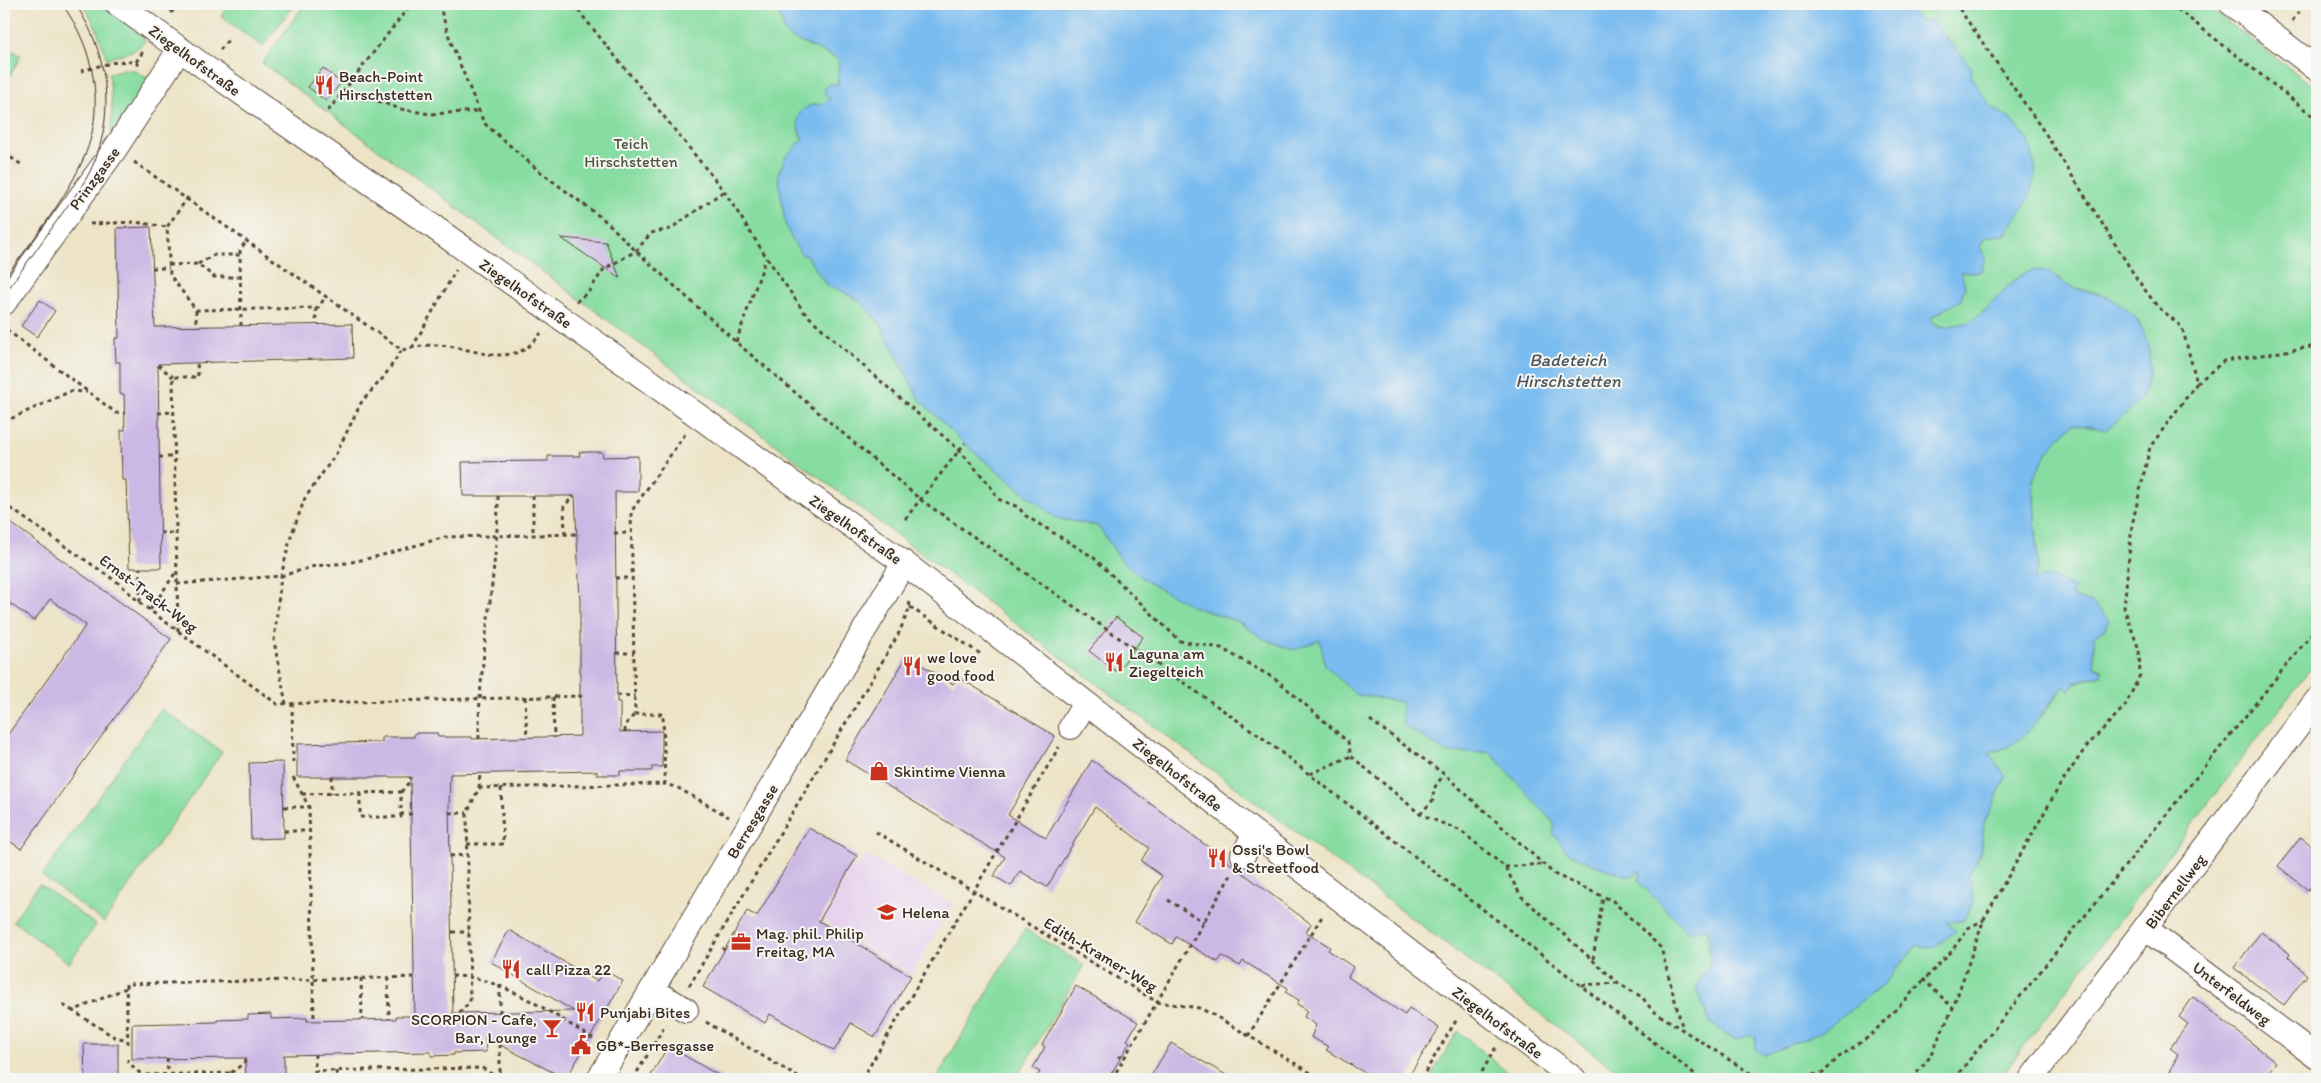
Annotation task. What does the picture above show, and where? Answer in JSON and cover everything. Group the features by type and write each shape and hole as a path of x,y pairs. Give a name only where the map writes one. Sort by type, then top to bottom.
{"street":[{"name":"Ziegelhofstraße","path":"118,4 904,563 1574,1079"},
{"path":"2232,4 2317,69"},
{"name":"Prinzgasse","path":"4,303 115,149 180,49"},
{"name":"Berresgasse","path":"599,1079 904,563"},
{"name":"Bibernellweg","path":"2031,1079 2317,700"},
{"path":"1071,727 1086,703"},
{"path":"1243,855 1255,834"},
{"name":"Unterfeldweg","path":"2146,929 2317,1057"},
{"path":"652,990 682,1007"}],"path":[{"path":"168,18 178,4"},
{"path":"328,111 408,8 408,4"},
{"path":"439,4 450,40 484,123 538,170 607,222 736,342 921,500 1260,736 1701,1079"},
{"path":"572,4 724,191 766,258 804,312 959,450 989,484 998,499 1018,507 1026,516 1093,557 1180,641 1221,648 1277,680 1348,742 1350,756 1420,814 1461,831 1506,867 1521,896 1618,983 1642,998 1652,1010 1683,1031 1753,1074 1778,1079"},
{"path":"1956,4 2047,136 2137,280 2157,306 2182,327 2197,382"},
{"path":"2171,4 2317,119"},
{"path":"218,52 229,39"},
{"path":"136,62 146,48"},
{"path":"82,71 123,61 136,62 147,71"},
{"path":"338,98 375,100 400,108 430,114 479,111"},
{"path":"4,153 22,165"},
{"path":"130,159 188,197 402,350"},
{"path":"584,696 286,704 274,641 282,576 291,536 304,498 336,454 362,401 383,378 402,350 432,344 466,348 498,356 523,351 558,316 589,291 604,269 636,250 651,234 670,229 724,191"},
{"path":"188,197 167,227 169,266 170,275 196,310 196,327"},
{"path":"82,225 135,222 167,227"},
{"path":"241,326 240,250 247,240"},
{"path":"412,348 467,251"},
{"path":"152,268 198,264 214,255 240,255"},
{"path":"736,342 766,258"},
{"path":"198,264 214,278 240,277"},
{"path":"316,324 316,308 326,296"},
{"path":"196,310 316,308"},
{"path":"7,330 116,413 124,413"},
{"path":"1912,1079 1929,1058 1953,1008 1984,919 2060,785 2087,746 2125,706 2140,675 2139,650 2124,608 2132,525 2150,447 2197,382 2224,361 2317,346"},
{"path":"158,365 173,377 198,377 197,361"},
{"path":"173,377 178,630"},
{"path":"4,422 71,392 88,392"},
{"path":"158,412 174,412"},
{"path":"625,732 625,725 635,714 631,512 698,415"},
{"path":"905,519 964,444"},
{"path":"159,457 175,457"},
{"path":"479,739 478,698 498,536 498,495"},
{"path":"533,495 533,535"},
{"path":"564,534 564,507 573,496"},
{"name":"Ernst-Track-Weg","path":"4,504 120,584 140,603 277,704 286,704"},
{"path":"160,533 176,533"},
{"path":"614,533 631,533"},
{"path":"177,584 282,576 314,566 347,563 379,556 445,537 580,534"},
{"path":"140,568 140,603"},
{"path":"150,610 177,572"},
{"path":"615,578 632,578"},
{"path":"634,1079 682,1007 898,635 910,607 909,598"},
{"path":"1954,1079 2317,627"},
{"path":"616,653 634,652"},
{"path":"617,695 635,696"},
{"path":"526,697 526,738"},
{"path":"553,697 554,738"},
{"path":"292,704 293,762"},
{"path":"635,714 663,714 665,784"},
{"path":"1370,720 1444,774 1554,874 1614,901 1661,948 1683,1031"},
{"path":"862,1079 1071,727"},
{"path":"1309,774 1350,756"},
{"path":"459,1013 470,1002 467,814 480,788 480,773"},
{"path":"1420,814 1434,798 1433,790 1444,774"},
{"path":"332,776 332,794"},
{"path":"293,777 309,807 314,1020"},
{"path":"360,793 360,817 401,817 401,792 410,781 410,777"},
{"path":"480,788 665,784 678,788 730,817"},
{"path":"467,844 502,844 501,787"},
{"path":"302,794 401,792"},
{"path":"284,806 309,807"},
{"path":"401,814 415,814"},
{"path":"449,814 467,814"},
{"path":"284,831 310,831"},
{"name":"Edith-Kramer-Weg","path":"876,832 1157,1002 1199,1008 1320,1079"},
{"path":"450,856 467,855"},
{"path":"1112,1079 1243,855"},
{"path":"1506,867 1543,864"},
{"path":"1593,960 1603,896"},
{"path":"1168,900 1204,922"},
{"path":"1248,1036 1324,915"},
{"path":"1789,1079 1823,1073 1839,1058 1870,1036 1951,952 1968,928 1984,919"},
{"path":"452,932 469,932"},
{"path":"452,976 469,976 500,985 597,1040"},
{"path":"128,1044 126,984 418,977"},
{"path":"361,978 362,1020"},
{"path":"388,978 389,1019"},
{"path":"1923,980 1953,1008"},
{"path":"1581,985 1618,983"},
{"path":"500,985 500,1013"},
{"path":"73,1011 126,988"},
{"path":"1421,1079 1469,999"},
{"path":"63,1005 116,1038 127,1039"},
{"path":"682,1007 801,1079"},
{"path":"500,1044 500,1079"},
{"path":"1478,1079 1497,1045"},
{"path":"310,1079 315,1071 314,1054"},
{"path":"1118,1056 1123,1059"},
{"path":"168,1058 168,1074"},
{"path":"128,1059 128,1062 142,1077 168,1074 230,1073 245,1062 244,1058"},
{"path":"315,1071 482,1068 500,1079"},
{"path":"336,1071 337,1079"},
{"path":"202,1073 202,1079"},
{"path":"230,1073 231,1079"}],"shaded area":[{"name":"Helena","path":"866,855 953,904 912,974 822,920 852,867 857,869"}],"green space":[{"path":"83,4 99,4 138,32 145,41 135,50 107,59 96,27"},
{"path":"229,4 294,4 263,47 221,16"},
{"name":"Teich Hirschstetten","path":"305,4 777,4 784,31 789,37 839,59 838,78 833,96 823,104 807,107 798,132 803,140 786,156 806,255 827,286 838,289 860,301 880,323 919,399 962,442 1056,518 1098,526 1122,561 1194,607 1239,622 1264,639 1320,640 1355,694 1401,702 1448,753 1490,752 1554,823 1568,853 1597,866 1631,877 1642,870 1708,929 1710,963 1696,986 1756,1038 1755,1050 1882,986 1917,945 1956,931 1945,921 1963,921 1974,900 1968,876 1980,855 1984,823 2006,777 1989,753 2008,747 2045,712 2063,687 2101,675 2102,669 2094,666 2093,603 2071,595 2075,589 2032,580 2038,568 2033,479 2047,453 2063,433 2074,424 2106,429 2150,355 2140,324 2122,305 2102,294 2067,286 2058,277 2022,275 1981,313 1964,324 1948,327 1938,325 1930,318 1961,300 1961,272 1985,237 2005,235 2036,171 2028,141 2013,121 1991,106 1970,77 1913,13 1916,4 2204,4 2317,89 2317,660 1999,1079 1628,1079 262,63"},
{"path":"4,45 21,56 4,86"},
{"path":"124,69 134,70 150,80 114,133 111,133 112,105 109,73"},
{"path":"161,709 222,752 104,922 42,876"},
{"path":"39,884 96,925 69,963 13,921"},
{"path":"1025,929 1084,965 1016,1079 936,1079"},
{"path":"1458,1031 1515,1079 1429,1079"}],"water":[{"name":"Badeteich Hirschstetten","path":"777,4 1916,4 1913,13 1922,22 1931,19 1972,68 1971,77 1991,106 2013,121 2029,141 2036,171 2029,199 2005,235 1985,237 1980,247 1986,259 1980,272 1961,272 1965,286 1961,300 1930,318 1935,325 1943,327 1968,322 1985,310 2012,283 2022,276 2031,271 2046,271 2070,287 2108,298 2120,304 2131,313 2145,336 2150,363 2144,390 2135,406 2106,430 2074,424 2063,433 2047,453 2033,479 2038,568 2033,580 2051,576 2076,589 2071,595 2093,603 2109,620 2104,630 2094,636 2094,666 2102,670 2101,675 2075,682 2070,691 2063,687 2026,734 2008,747 1989,753 2006,777 1984,823 1980,855 1968,876 1974,900 1963,921 1946,922 1956,931 1933,948 1917,945 1882,986 1822,1032 1764,1055 1755,1050 1756,1038 1750,1035 1736,1040 1709,1022 1696,986 1710,963 1708,929 1688,932 1639,882 1641,870 1631,877 1597,866 1568,853 1553,833 1554,823 1490,752 1448,753 1403,725 1401,702 1355,694 1325,665 1320,640 1293,650 1264,639 1239,622 1194,607 1149,583 1122,561 1098,526 1056,518 962,442 919,399 880,323 860,301 838,289 827,286 806,255 802,255 792,240 785,223 778,174 786,156 803,140 798,127 800,114 810,106 830,99 824,94 825,88 830,84 838,84 839,59 789,37 784,31"}],"building":[{"name":"Beach-Point Hirschstetten","path":"323,68 341,83 326,101 308,87"},
{"path":"151,227 155,327 352,324 353,358 158,364 161,568 129,568 126,480 122,480 121,430 125,430 124,394 120,394 120,362 116,362 115,338 119,338 117,228"},
{"path":"561,238 606,242 620,278"},
{"path":"40,300 55,311 37,337 21,326"},
{"path":"579,452 602,452 603,457 638,456 638,492 615,492 617,702 620,702 620,732 662,731 662,767 652,767 652,771 620,771 620,775 597,775 597,771 450,774 449,806 453,1013 574,1011 491,962 509,930 597,981 604,970 623,981 566,1079 485,1037 486,1052 454,1053 454,1055 431,1056 431,1052 284,1055 284,1079 246,1079 245,1058 132,1059 132,1024 217,1022 217,1020 248,1019 248,1015 271,1014 271,1019 307,1018 307,1021 396,1019 396,1016 415,1016 410,777 297,777 297,744 382,742 382,737 414,737 415,733 437,733 438,737 472,737 472,739 580,736 580,602 575,496 463,496 462,462 548,461 548,456 580,456"},
{"path":"4,518 171,639 21,849 4,837 4,740 86,625 50,599 34,621 4,599"},
{"path":"1116,617 1143,637 1117,672 1089,651"},
{"path":"907,656 953,684 958,677 1055,736 1008,815 1046,838 1092,760 1311,924 1306,932 1330,947 1328,950 1353,967 1348,977 1405,1015 1409,1008 1439,1028 1407,1079 1375,1079 1326,1050 1329,1047 1311,1037 1316,1025 1304,1017 1307,1010 1297,1004 1299,1000 1285,992 1288,988 1243,961 1240,966 1222,956 1218,962 1176,937 1172,944 1135,922 1162,876 1141,861 1149,848 1095,807 1047,887 1020,871 1011,886 994,876 1005,857 845,760"},
{"path":"283,762 284,838 251,839 249,763"},
{"path":"809,828 857,856 819,921 911,976 875,1037 851,1023 834,1051 770,1014 765,1023 703,987 747,911 757,916"},
{"path":"2301,837 2317,850 2317,878 2308,890 2278,866"},
{"path":"2261,932 2290,954 2288,957 2307,975 2284,1005 2234,968"},
{"path":"1076,986 1138,1022 1127,1040 1130,1042 1108,1079 1035,1079 1040,1072 1033,1068 1045,1047 1042,1045"},
{"path":"2193,997 2276,1062 2263,1079 2167,1079 2178,1054 2170,1048 2188,1024 2179,1017"},
{"path":"1171,1043 1233,1079 1149,1079"},
{"path":"84,1044 118,1044 118,1079 85,1079"},
{"path":"668,1046 725,1079 649,1079"}],"tram line":[{"path":"4,279 69,187 85,155 91,136 95,116 93,76 82,38 62,4"},
{"path":"4,295 84,182 97,156 103,134 106,111 102,66 96,44 87,23 75,4"}],"place":[{"name":"Beach-Point Hirschstetten","path":"324,85"},
{"name":"Laguna am Ziegelteich","path":"1114,662"},
{"name":"we love good food","path":"912,666"},
{"name":"Skintime Vienna","path":"879,771"},
{"name":"Ossi's Bowl & Streetfood","path":"1217,858"},
{"name":"Helena","path":"887,912"},
{"name":"Mag. phil. Philip Freitag, MA","path":"741,942"},
{"name":"call Pizza 22","path":"511,969"},
{"name":"Punjabi Bites","path":"585,1012"},
{"name":"SCORPION - Cafe, Bar, Lounge","path":"552,1028"},
{"name":"GB*-Berresgasse","path":"581,1045"}]}
